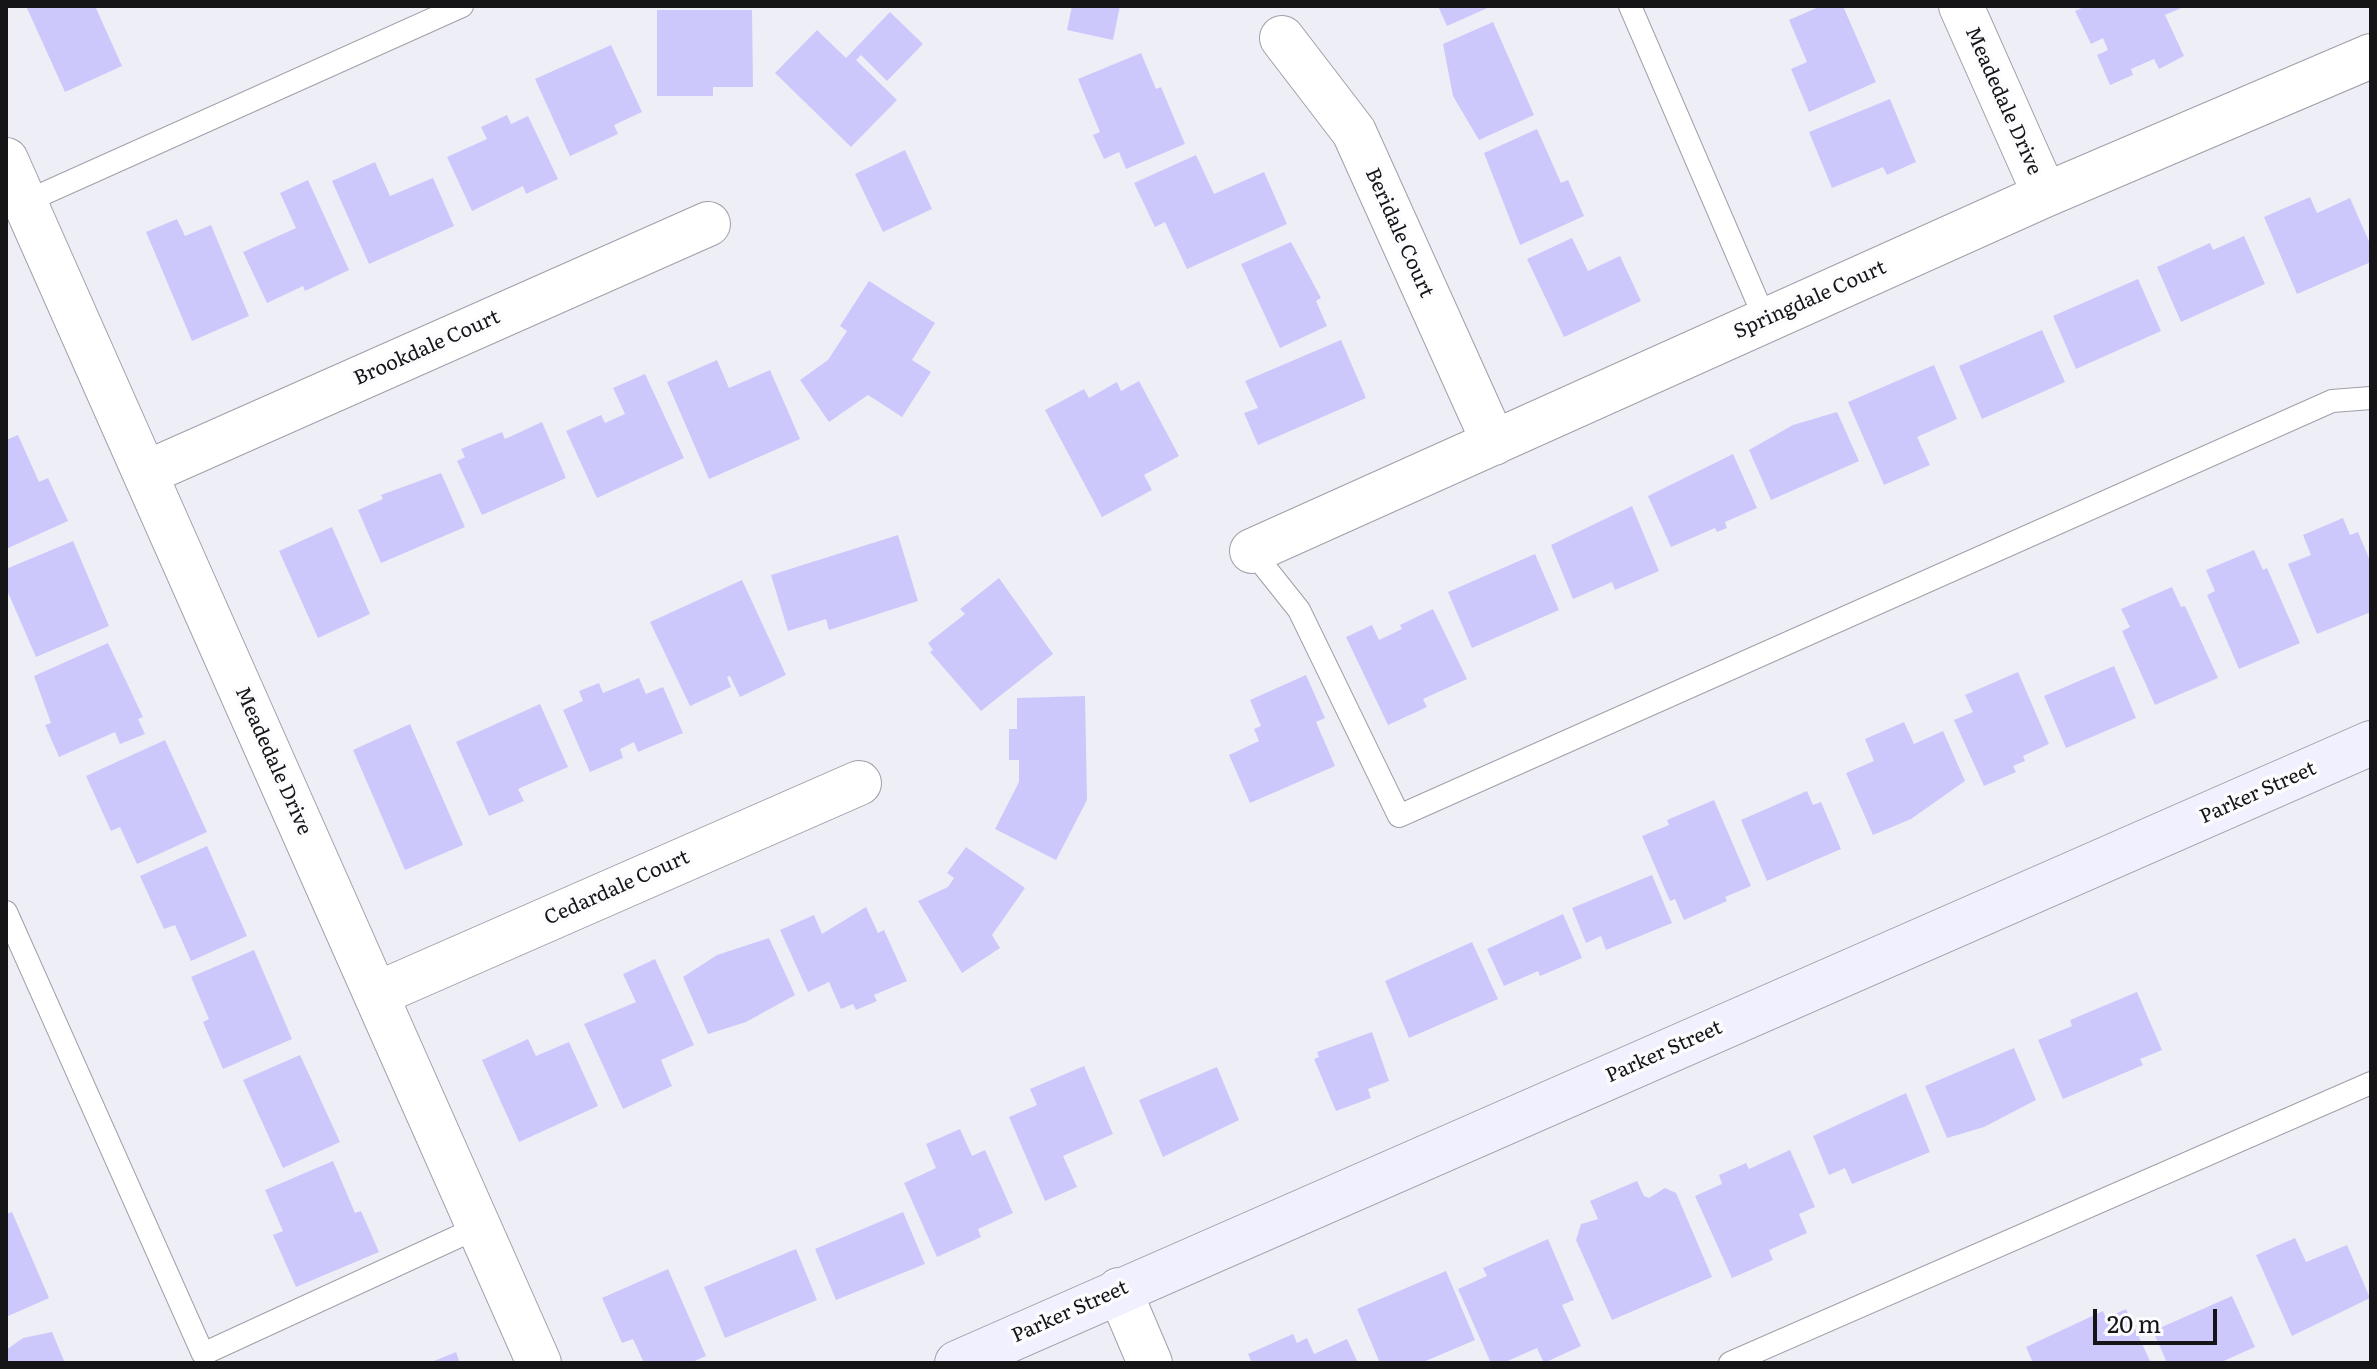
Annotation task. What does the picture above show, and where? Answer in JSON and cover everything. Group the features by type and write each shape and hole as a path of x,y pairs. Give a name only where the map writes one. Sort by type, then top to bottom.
{"street":[{"name":"Meadedale Drive","path":"1961,6 2045,195"},
{"name":"Beridale Court","path":"1282,38 1354,132 1494,443"},
{"name":"Springdale Court","path":"1252,551 2045,195 2371,56"},
{"name":"Meadedale Drive","path":"6,160 539,1363"},
{"name":"Brookdale Court","path":"146,473 708,224"},
{"name":"Parker Street","path":"957,1363 2371,743"},
{"name":"Cedardale Court","path":"377,994 859,783"},
{"path":"1119,1290 1150,1363"}],"lane":[{"path":"25,202 462,6"},
{"path":"1630,6 1765,319"},
{"path":"1252,551 1299,610 1399,816 2332,401 2371,398"},
{"path":"6,912 203,1354 479,1227"},
{"path":"1730,1363 2371,1083"}],"building":[{"path":"26,6 95,6 122,66 65,92"},
{"path":"1072,6 1120,6 1113,40 1067,30"},
{"path":"1438,6 1492,6 1447,26"},
{"path":"1821,6 1843,6 1876,82 1809,112 1791,69 1807,62 1789,20"},
{"path":"2086,6 2186,6 2165,15 2184,56 2159,69 2154,59 2131,69 2133,75 2110,85 2097,55 2108,50 2103,38 2091,44 2075,11"},
{"path":"657,10 752,10 753,87 713,87 713,96 657,96"},
{"path":"890,12 923,44 887,81 861,55 856,60 897,100 851,147 775,73 817,30 846,58"},
{"path":"1493,22 1534,115 1479,140 1453,96 1443,44"},
{"path":"611,45 642,112 614,125 618,134 570,156 535,79"},
{"path":"1141,53 1156,89 1161,87 1185,144 1126,169 1119,152 1104,159 1093,135 1100,132 1078,79"},
{"path":"1890,99 1916,162 1887,175 1883,167 1832,188 1809,132"},
{"path":"507,115 511,124 528,116 558,179 526,194 523,186 472,211 447,157 487,139 481,127"},
{"path":"1537,129 1561,183 1568,180 1584,216 1520,245 1484,153"},
{"path":"905,150 932,209 883,232 855,174"},
{"path":"1196,155 1214,194 1264,172 1287,224 1187,269 1165,222 1155,227 1134,183"},
{"path":"375,162 390,196 433,178 454,226 369,264 332,181"},
{"path":"308,180 349,270 305,291 303,286 267,303 243,252 296,228 280,193"},
{"path":"2310,197 2317,213 2350,198 2371,246 2371,262 2297,294 2264,217"},
{"path":"177,219 185,236 211,225 249,316 192,341 146,232"},
{"path":"2244,236 2265,284 2181,322 2157,267 2210,243 2213,250"},
{"path":"1572,238 1588,271 1620,256 1641,301 1564,337 1527,259"},
{"path":"1291,242 1321,298 1316,301 1327,326 1280,348 1241,264"},
{"path":"2138,279 2161,331 2076,369 2053,316"},
{"path":"869,281 935,323 912,360 931,372 902,417 868,395 829,422 800,380 828,360 847,331 840,326"},
{"path":"2042,330 2065,382 1982,419 1959,366"},
{"path":"1341,340 1366,398 1258,445 1244,413 1258,408 1245,381"},
{"path":"717,360 729,388 770,370 800,439 709,479 667,382"},
{"path":"1934,365 1957,419 1917,437 1930,465 1884,485 1848,402"},
{"path":"645,374 684,458 597,498 566,431 601,415 605,423 625,414 613,388"},
{"path":"1139,381 1179,456 1144,475 1152,490 1102,517 1045,410 1084,389 1089,398 1117,382 1121,391"},
{"path":"1837,412 1859,461 1771,500 1749,450 1793,425"},
{"path":"542,422 566,478 482,515 457,461 465,457 461,449 502,432 505,439"},
{"path":"18,435 39,482 48,478 68,521 6,549 6,440"},
{"path":"1733,454 1757,508 1725,522 1727,528 1717,532 1715,528 1671,547 1648,496"},
{"path":"441,473 465,527 381,563 358,510 383,499 381,495"},
{"path":"1632,506 1659,571 1615,590 1612,582 1573,599 1551,545"},
{"path":"2343,518 2350,535 2358,532 2371,563 2371,612 2317,634 2288,564 2311,555 2303,535"},
{"path":"332,527 370,614 318,638 279,551"},
{"path":"898,535 918,601 829,630 826,619 788,631 771,575"},
{"path":"73,541 109,626 36,657 6,588 6,569"},
{"path":"2254,550 2263,570 2267,568 2300,643 2239,669 2207,595 2215,591 2206,570"},
{"path":"1535,554 1559,610 1472,648 1448,592"},
{"path":"999,578 1053,654 981,711 930,652 933,650 928,643 965,614 960,609"},
{"path":"742,580 786,675 740,697 730,676 727,677 731,687 690,706 650,622"},
{"path":"2172,587 2181,607 2185,606 2218,678 2155,705 2122,631 2130,627 2121,609"},
{"path":"1433,609 1467,679 1423,699 1427,707 1388,725 1346,637 1372,625 1379,640 1402,629 1400,625"},
{"path":"108,643 143,717 138,719 145,734 120,744 115,732 59,757 45,725 51,723 34,676"},
{"path":"2114,666 2136,718 2066,748 2044,696"},
{"path":"2018,672 2049,744 2023,756 2025,761 2013,766 2016,772 1984,786 1954,720 1973,712 1965,695"},
{"path":"1306,675 1325,718 1316,722 1335,766 1250,803 1229,755 1259,741 1254,729 1261,726 1250,700"},
{"path":"639,678 646,694 663,687 683,733 638,752 634,742 620,749 623,758 590,772 563,710 583,701 579,691 599,683 603,693"},
{"path":"1085,696 1087,800 1056,860 995,829 1019,782 1019,760 1009,760 1009,729 1017,729 1017,698"},
{"path":"540,704 568,767 518,789 524,801 489,816 456,742"},
{"path":"1904,722 1914,744 1943,731 1965,781 1911,819 1873,835 1846,773 1874,761 1865,739"},
{"path":"410,724 463,845 405,870 353,750"},
{"path":"165,740 207,832 137,864 120,827 111,831 86,776"},
{"path":"1807,791 1813,805 1821,802 1841,849 1767,881 1741,820"},
{"path":"1714,800 1751,886 1725,897 1727,901 1684,920 1675,899 1670,901 1642,836 1669,825 1667,820"},
{"path":"207,846 247,936 191,961 175,925 164,929 140,876"},
{"path":"966,847 1025,888 992,935 1000,948 962,973 918,901 948,887 954,878 947,873"},
{"path":"1652,875 1672,923 1606,950 1601,936 1586,943 1572,908"},
{"path":"866,907 878,933 884,930 907,981 874,995 877,1001 856,1010 853,1004 841,1009 829,982 808,992 780,930 814,915 822,934"},
{"path":"1563,914 1582,958 1540,976 1538,971 1504,986 1487,949"},
{"path":"769,938 795,995 746,1022 708,1034 683,977 717,955"},
{"path":"1472,942 1498,999 1409,1038 1385,981"},
{"path":"254,950 292,1039 223,1069 203,1022 209,1019 191,977"},
{"path":"655,959 694,1045 661,1060 672,1086 623,1109 584,1024 636,1002 623,974"},
{"path":"2137,992 2162,1050 2140,1059 2143,1065 2063,1099 2038,1040 2072,1026 2070,1020"},
{"path":"1372,1032 1389,1081 1368,1089 1371,1098 1336,1111 1314,1059 1319,1057 1317,1052"},
{"path":"528,1039 536,1056 569,1042 598,1106 519,1142 482,1060"},
{"path":"2014,1048 2036,1100 1984,1127 1947,1138 1925,1086"},
{"path":"300,1055 340,1142 283,1168 243,1080"},
{"path":"1084,1066 1113,1134 1063,1156 1077,1187 1045,1201 1009,1117 1037,1105 1030,1089"},
{"path":"1217,1067 1239,1120 1163,1157 1139,1100"},
{"path":"1906,1093 1930,1152 1852,1184 1845,1168 1829,1175 1813,1136"},
{"path":"960,1129 972,1156 985,1150 1013,1213 978,1229 981,1237 937,1257 904,1183 936,1168 926,1144"},
{"path":"1790,1150 1815,1207 1799,1214 1807,1233 1769,1250 1773,1260 1732,1278 1695,1196 1722,1184 1719,1175 1746,1163 1749,1169"},
{"path":"333,1161 355,1213 361,1211 379,1252 296,1287 273,1235 283,1231 265,1190"},
{"path":"1637,1181 1644,1196 1649,1198 1665,1188 1676,1193 1712,1277 1612,1320 1576,1240 1581,1224 1598,1219 1590,1201"},
{"path":"12,1212 49,1298 6,1317 6,1214"},
{"path":"903,1212 925,1264 836,1300 815,1249"},
{"path":"2295,1238 2306,1262 2347,1245 2370,1298 2292,1336 2256,1255"},
{"path":"1548,1239 1574,1300 1562,1305 1581,1346 1544,1363 1537,1348 1503,1363 1491,1363 1458,1289 1487,1276 1483,1268"},
{"path":"796,1249 817,1300 725,1338 704,1287"},
{"path":"668,1269 706,1356 690,1363 644,1363 633,1339 622,1343 602,1298"},
{"path":"1446,1271 1475,1340 1421,1363 1380,1363 1357,1309"},
{"path":"2232,1296 2255,1347 2219,1363 2167,1363 2153,1331"},
{"path":"2126,1309 2151,1363 2033,1363 2026,1347 2103,1311 2106,1318"},
{"path":"52,1332 65,1363 6,1363 6,1350 23,1338"},
{"path":"1293,1334 1297,1343 1307,1338 1314,1354 1347,1339 1358,1363 1252,1363 1248,1354"},
{"path":"456,1352 460,1363 429,1363"}]}
